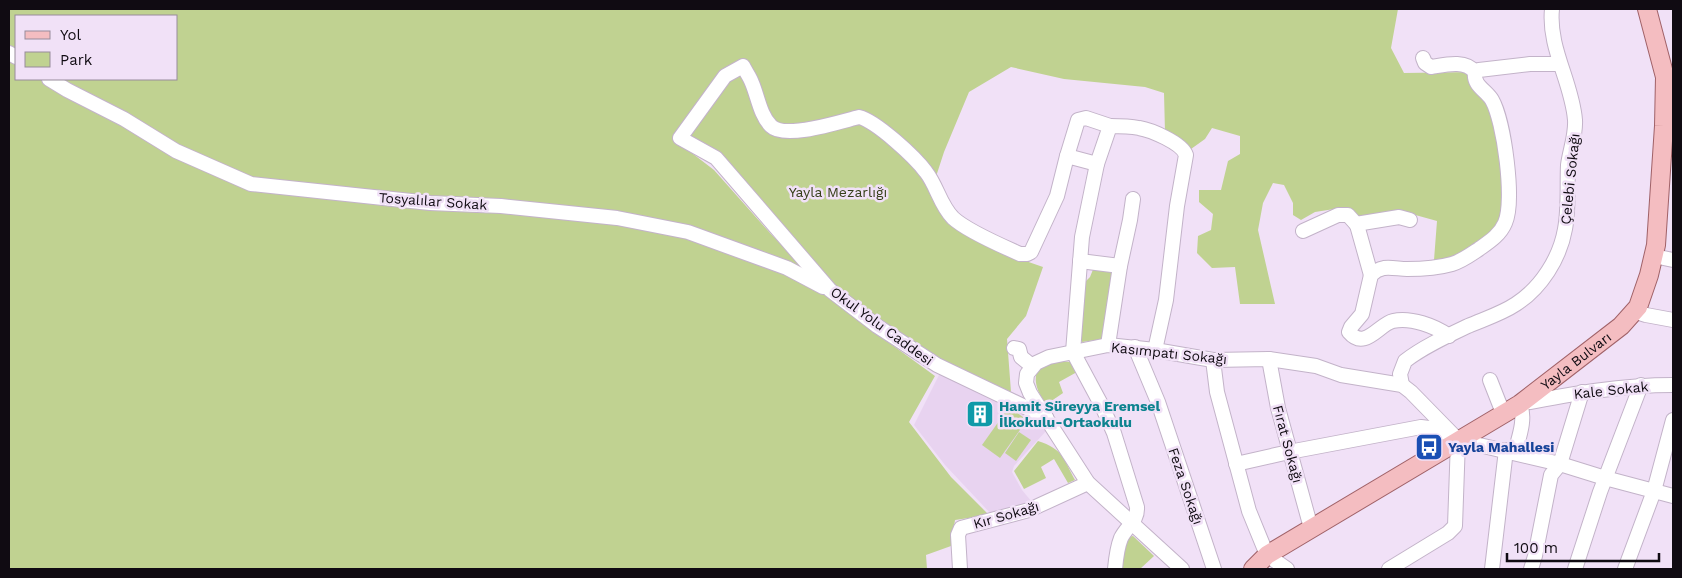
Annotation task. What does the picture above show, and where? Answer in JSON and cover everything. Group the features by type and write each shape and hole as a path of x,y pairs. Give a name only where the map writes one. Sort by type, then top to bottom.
{"main road":[{"name":"Yayla Bulvarı","path":"1253,569 1267,554 1520,404 1621,326 1638,306 1654,256 1670,74 1649,9"}],"street":[{"name":"Çelebi Sokağı","path":"1402,385 1400,374 1404,361 1449,336 1517,304 1548,272 1557,251 1565,230 1568,163 1575,129 1572,101 1559,64 1552,29 1552,9"},
{"path":"1371,275 1375,271 1386,268 1430,267 1459,262 1489,243 1506,222 1508,213 1507,178 1501,124 1491,98 1482,91 1472,69 1462,65 1450,64 1431,67 1425,63 1423,58"},
{"path":"1475,72 1530,64 1559,64"},
{"name":"Okul Yolu Caddesi","path":"1046,417 936,365 877,326 830,290 716,158 680,138 725,76 743,66 752,83 757,101 773,128 797,131 859,117 866,119 884,132 926,171 934,184 942,204 954,218 1020,254 1030,252 1057,196 1067,156"},
{"name":"Tosyalılar Sokak","path":"51,80 124,119 176,152 251,184 617,218 688,232 787,268 830,290"},
{"path":"1097,164 1067,156 1078,120 1086,118 1110,126 1141,128 1168,139 1185,151 1166,300 1155,350"},
{"path":"1108,569 1125,530 1135,519 1137,507 1114,433 1073,352 1082,236 1097,164 1110,126"},
{"path":"1108,345 1120,266 1133,199"},
{"path":"1303,231 1338,215 1348,215 1356,224 1371,275 1362,314 1349,332 1352,336 1359,338 1367,337 1374,334 1383,325 1399,320 1427,324 1449,336"},
{"path":"1356,224 1399,217 1410,220"},
{"path":"1654,256 1673,260"},
{"path":"1080,261 1120,266"},
{"path":"1634,311 1673,320"},
{"name":"Kasımpatı Sokağı","path":"1032,366 1049,357 1108,345 1136,347 1213,360 1269,359 1316,366 1341,375 1402,385"},
{"name":"Feza Sokağı","path":"1136,347 1158,402 1214,569"},
{"path":"1014,348 1019,349 1021,357 1032,366 1027,374 1026,383 1030,393 1088,483 1182,569"},
{"name":"Fırat Sokağı","path":"1269,359 1274,390 1289,452 1311,528"},
{"path":"1213,360 1217,392 1249,511 1267,554 1287,569"},
{"path":"1490,380 1503,413"},
{"path":"1389,569 1448,533 1455,526 1458,440 1402,385"},
{"path":"1575,569 1605,478 1640,385"},
{"name":"Kale Sokak","path":"1520,404 1582,392 1640,385 1673,385"},
{"path":"1530,569 1535,556 1551,475 1560,464 1582,392"},
{"path":"1492,569 1510,451 1522,420 1520,404"},
{"path":"1625,569 1654,491 1673,420"},
{"path":"1236,464 1421,427 1437,429 1458,440 1560,464 1673,496"},
{"name":"Kır Sokağı","path":"960,569 958,535 961,528 1029,510 1088,483"},
{"path":"1115,569 1117,550"}],"shaded area":[{"path":"940,373 1028,414 1047,430 1014,466 1012,472 1022,490 1032,502 991,514 945,465 914,425"}],"green space":[{"name":"Yayla Mezarlığı","path":"9,9 1398,9 1391,48 1404,73 1475,72 1504,140 1501,231 1470,255 1434,260 1437,221 1401,211 1360,217 1347,207 1315,212 1301,220 1293,215 1293,203 1284,185 1273,183 1263,203 1258,230 1275,304 1240,304 1235,267 1212,268 1197,253 1198,236 1211,230 1213,214 1199,202 1199,190 1221,190 1228,161 1240,154 1240,136 1212,128 1205,139 1191,149 1165,132 1164,93 1145,87 1064,79 1011,67 969,92 944,152 931,192 947,218 1017,258 1043,267 1026,316 1007,339 1011,392 943,362 846,300 734,172 706,144 690,137 684,147 714,170 770,233 844,310 935,376 909,422 951,477 989,515 955,520 951,546 926,555 927,569 9,569"},
{"path":"1094,267 1115,273 1103,339 1082,342 1079,337 1085,282 1090,277"},
{"path":"1049,362 1071,362 1077,372 1059,382 1063,393 1047,404 1037,388 1037,371"},
{"path":"1009,407 1027,420 1000,458 982,445"},
{"path":"1019,432 1031,440 1016,461 1005,453"},
{"path":"1038,441 1058,451 1075,480 1068,483 1054,459 1041,467 1046,478 1024,489 1014,471"},
{"path":"1133,536 1154,556 1140,569 1120,569 1122,549 1128,537"}],"place":[{"name":"Hamit Süreyya Eremsel İlkokulu-Ortaokulu","path":"980,414"},
{"name":"Yayla Mahallesi","path":"1429,447"}]}
